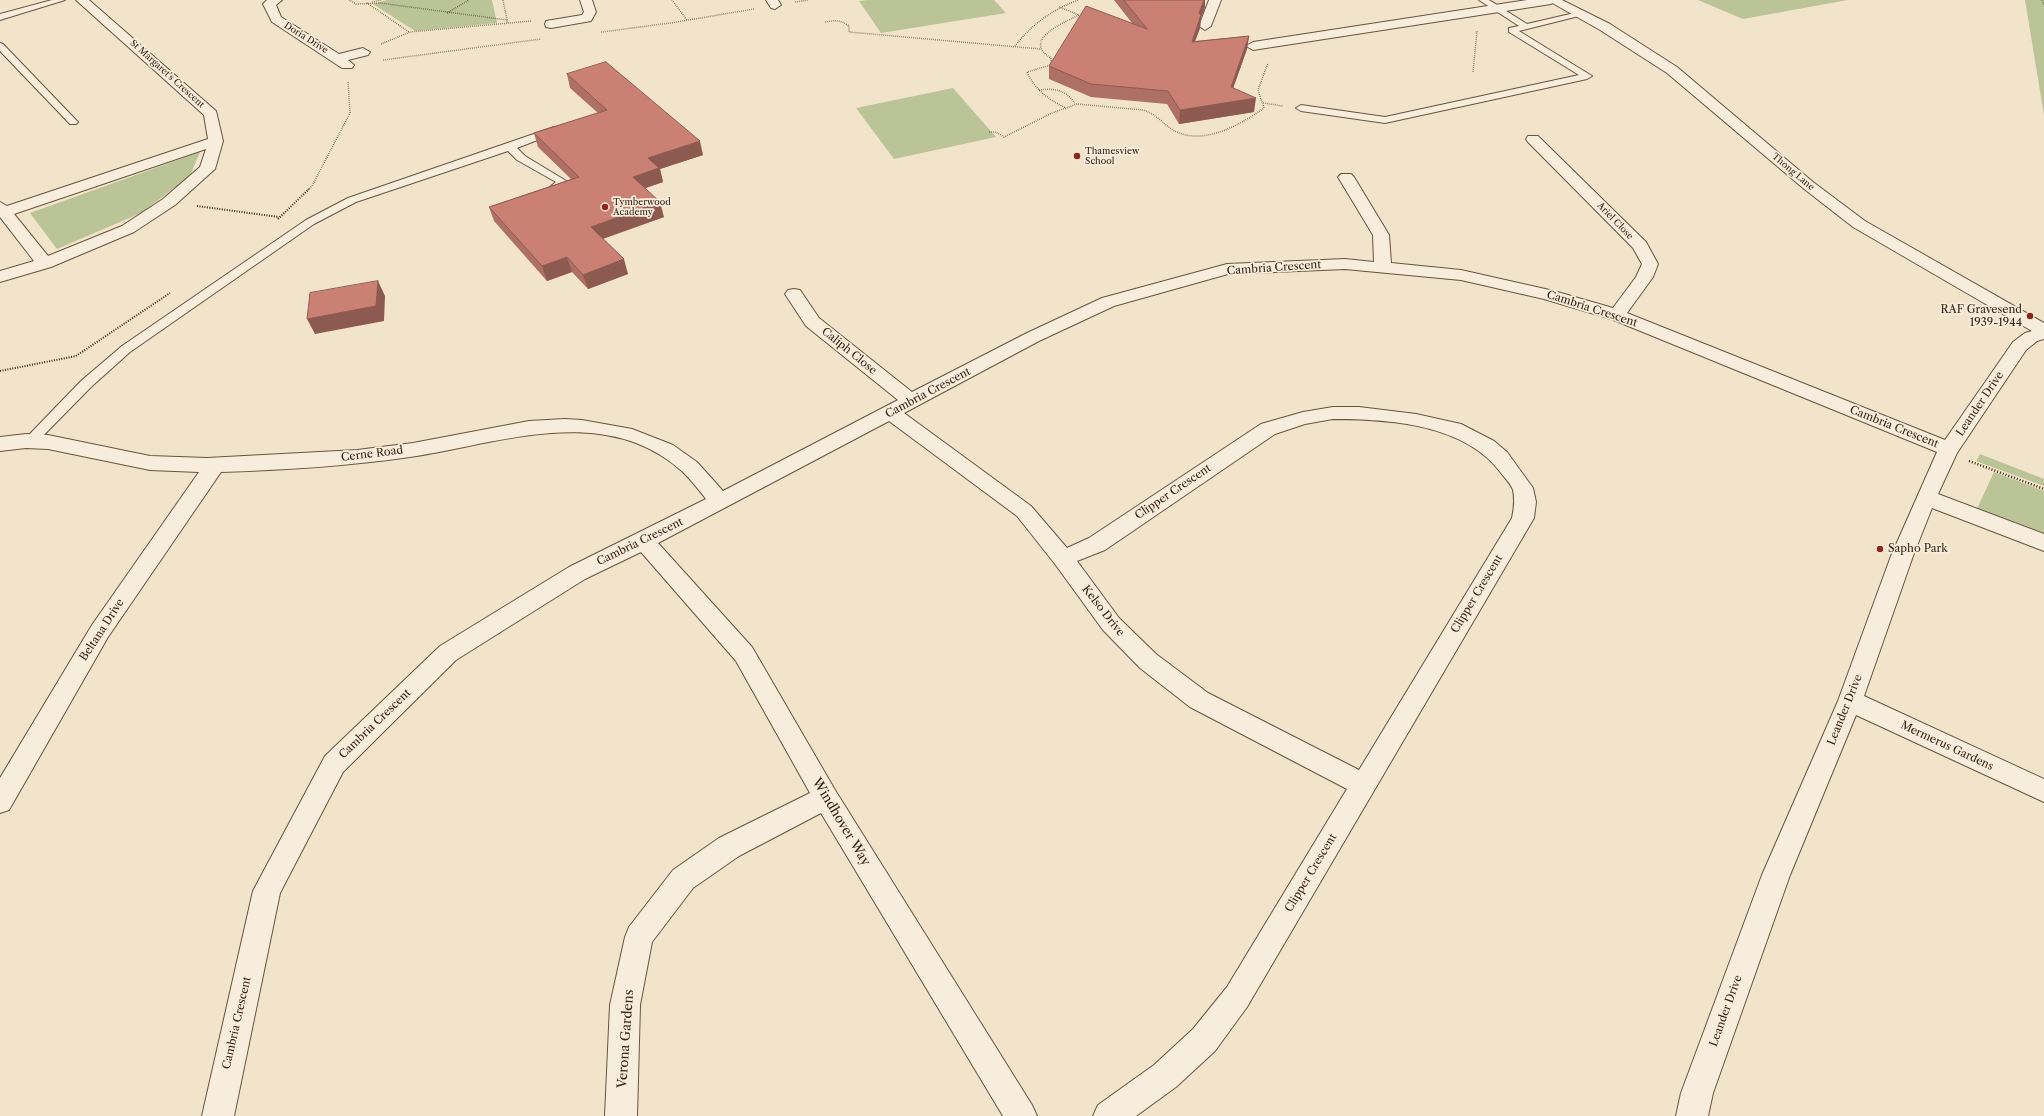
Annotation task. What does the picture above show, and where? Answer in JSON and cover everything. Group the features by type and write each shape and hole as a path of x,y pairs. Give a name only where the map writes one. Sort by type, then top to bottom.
{"street":[{"name":"St Margaret's Crescent","path":"0,277 45,263 128,229 169,202 207,169 216,141 212,114 82,0"},
{"name":"Doria Drive","path":"276,0 269,4 276,19 342,61 363,52"},
{"path":"586,0 590,12 587,18 586,34"},
{"path":"1205,26 1215,0"},
{"path":"1253,46 1552,0"},
{"name":"Thong Lane","path":"1552,0 1580,13 1628,40 1672,70 1808,185 1859,224 2044,330"},
{"path":"551,24 587,18"},
{"name":"Ariel Close","path":"1533,139 1626,231 1640,246 1650,264 1644,277 1617,315"},
{"path":"45,263 2,209 216,141"},
{"path":"1346,177 1381,235 1383,266"},
{"name":"Cambria Crescent","path":"218,1116 221,1096 267,891 334,764 448,654 577,572 644,541 1033,337 1108,302 1227,269 1345,264 1383,266 1461,274 1548,295 1617,315 1948,450"},
{"name":"Caliph Close","path":"794,294 812,322 911,401"},
{"name":"Leander Drive","path":"1692,1116 1697,1093 1776,875 1850,701 1902,556 1926,497 1948,450 2019,346 2031,337 2044,333"},
{"name":"Kelso Drive","path":"891,412 1024,511 1063,558 1111,624 1148,662 1192,695 1364,785"},
{"name":"Clipper Crescent","path":"1063,558 1097,544 1236,448 1268,429 1303,418 1332,413 1359,413 1395,417 1454,429 1487,446 1500,457 1523,488 1526,502 1522,518 1237,997 1209,1034 1165,1076 1109,1116"},
{"name":"Cerne Road","path":"0,444 31,440 68,444 141,461 170,465 215,465 329,460 441,445 537,427 581,426 622,433 656,445 689,467 720,501"},
{"name":"Beltana Drive","path":"0,802 100,631 215,465"},
{"path":"1926,497 2044,543"},
{"name":"Windhover Way","path":"644,541 744,654 826,798 1021,1116"},
{"name":"Mermerus Gardens","path":"1850,701 2044,792"},
{"name":"Verona Gardens","path":"621,1116 626,1005 639,937 683,878 729,847 826,798"}],"lane":[{"path":"0,17 60,0"},
{"path":"1483,0 1525,26"},
{"path":"1301,108 1385,120 1492,98 1587,76 1512,30 1580,13"},
{"path":"0,46 73,122"},
{"path":"31,440 86,384 126,349 310,222 352,200 510,147 567,126"},
{"path":"510,147 521,158 562,182 536,202"}],"path":[{"path":"349,0 356,4 380,3 507,20"},
{"path":"367,3 381,0"},
{"path":"446,13 469,0"},
{"path":"503,0 507,23"},
{"path":"672,0 687,20"},
{"path":"1015,46 1036,22 1059,8 1078,0"},
{"path":"2042,0 2044,6"},
{"path":"367,3 410,32"},
{"path":"1040,49 1041,41 1047,35 1065,22 1079,15 1059,8"},
{"path":"825,22 835,20 844,22 849,26 850,32 1040,49 1051,58 1051,65 1027,72 1030,81 1051,100 1066,108"},
{"path":"363,52 410,32 533,21 551,24"},
{"path":"989,132 996,132 1004,137 1075,104 1099,105 1148,111 1174,130 1190,135 1211,135 1220,133 1264,108 1258,90 1268,64 1253,46"},
{"path":"276,221 312,186 350,113 342,61"},
{"path":"1039,90 1057,89 1071,97 1075,104"},
{"path":"169,202 279,218"},
{"path":"0,371 76,356 172,292"},
{"path":"1948,450 2044,489"}],"green space":[{"path":"387,0 492,0 497,23 415,31 373,4"},
{"path":"994,0 1006,13 881,33 859,1"},
{"path":"1698,0 1848,0 1743,19"},
{"path":"2025,0 2044,0 2044,115"},
{"path":"953,88 996,137 894,159 856,108"},
{"path":"200,152 190,176 141,213 57,249 30,213"},
{"path":"1980,454 2044,479 2044,486 1976,461"},
{"path":"1994,472 2044,491 2044,537 1976,511"}],"building":[{"path":"1124,0 1204,0 1199,13 1201,15 1192,42 1249,36 1231,87 1256,98 1180,110 1168,91 1091,84 1049,66 1086,6 1147,29"},
{"path":"606,62 700,141 648,158 659,168 633,177 660,202 591,227 624,259 583,275 567,257 542,266 489,207 579,177 534,133 607,110 567,74"},
{"path":"378,281 376,306 307,319 310,293"}],"place":[{"name":"Thamesview School","path":"1077,156"},
{"name":"Tymberwood Academy","path":"605,207"},
{"name":"RAF Gravesend 1939-1944","path":"2030,316"},
{"name":"Sapho Park","path":"1880,549"}]}
